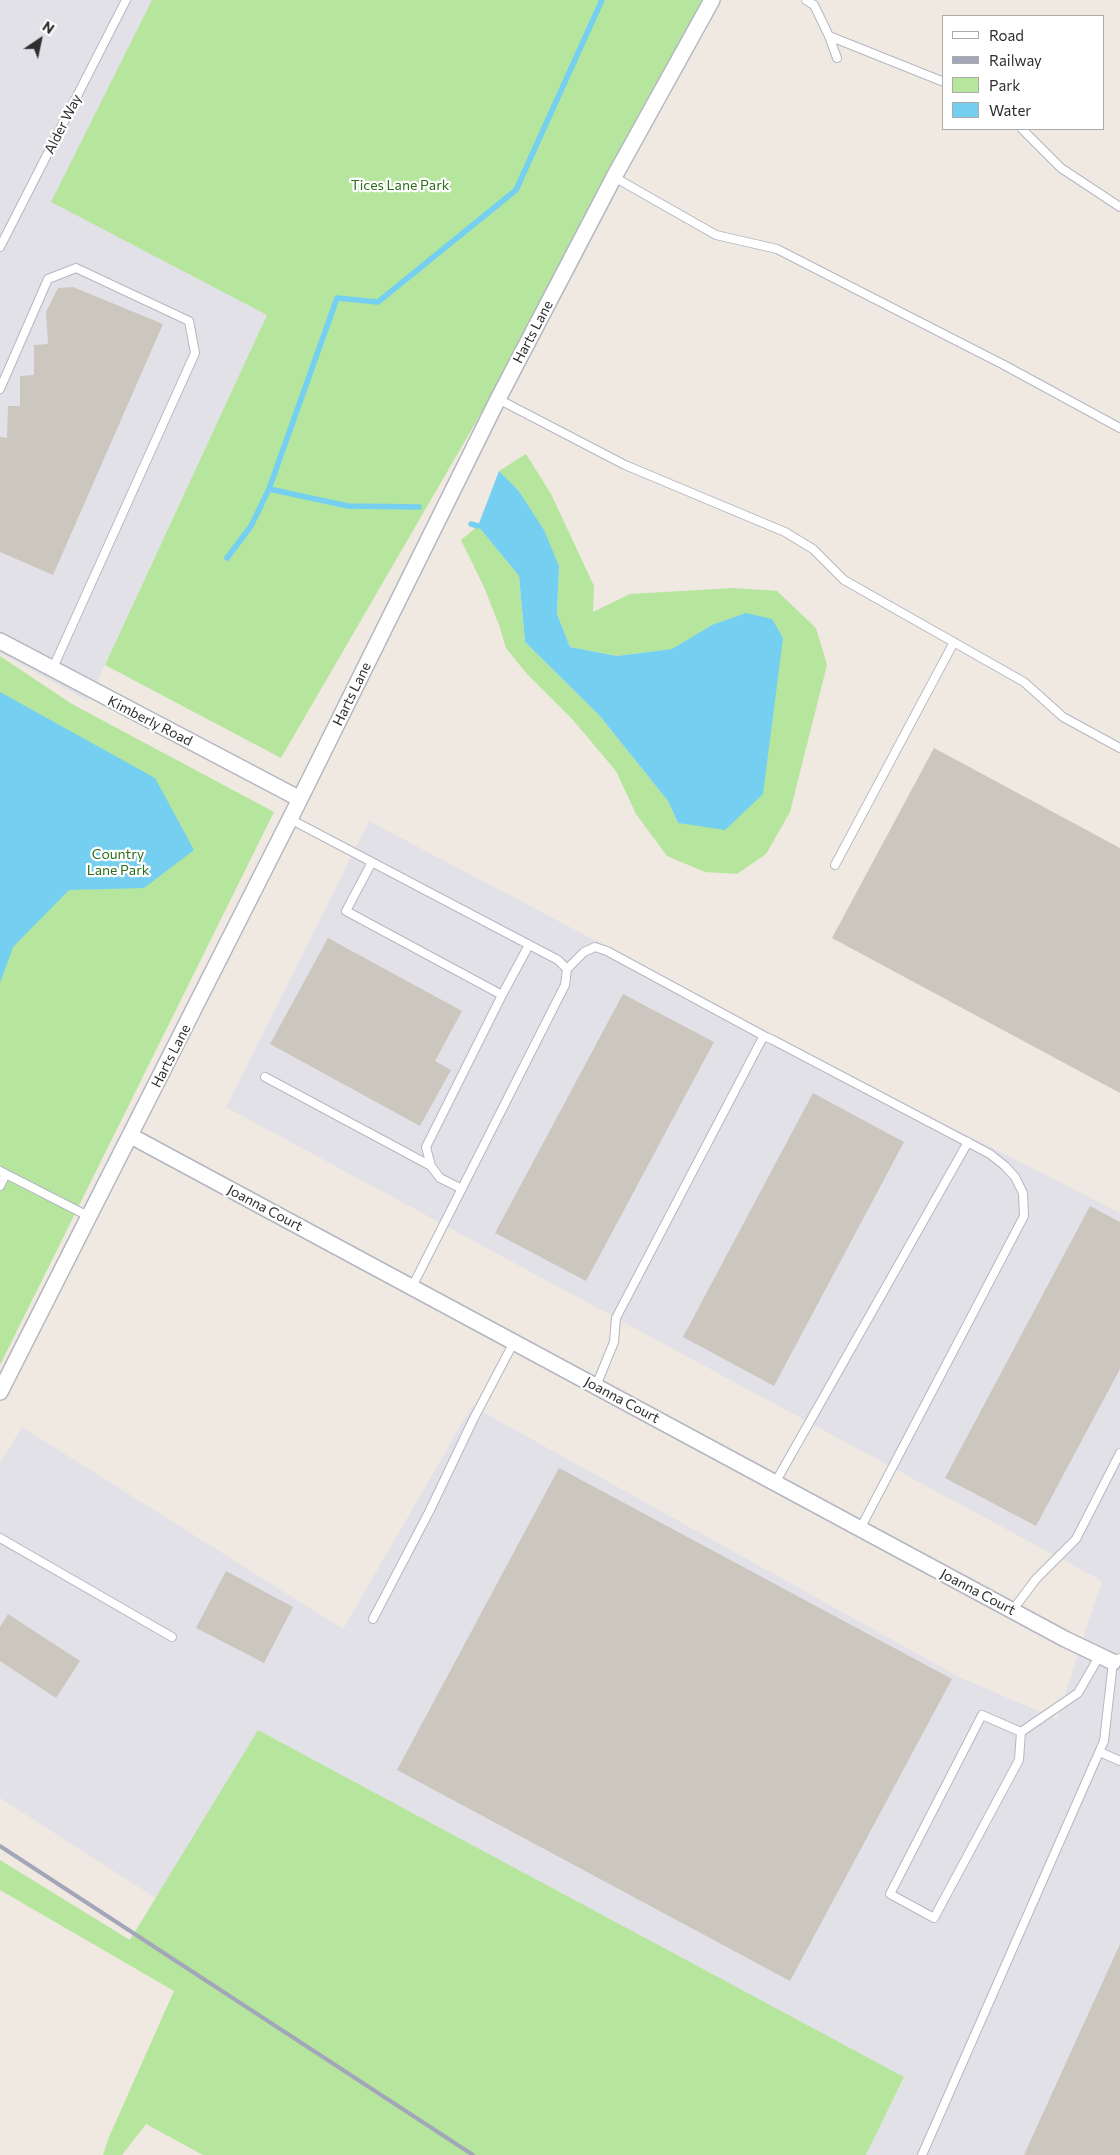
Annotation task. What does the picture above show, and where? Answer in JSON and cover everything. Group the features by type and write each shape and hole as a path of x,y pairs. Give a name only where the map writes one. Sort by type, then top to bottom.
{"street":[{"name":"Harts Lane","path":"0,1392 290,819 498,399 614,177 712,0"},
{"name":"Kimberly Road","path":"0,642 300,798"},
{"name":"Joanna Court","path":"131,1136 1012,1611 1111,1658"}],"lane":[{"name":"Alder Way","path":"0,247 126,0"},
{"path":"806,0 814,5 837,58"},
{"path":"829,36 942,81"},
{"path":"1023,130 1061,168 1120,207"},
{"path":"614,177 716,235 777,250 802,262 996,361 1120,428"},
{"path":"0,389 48,279 76,268 189,321 195,353 52,670"},
{"path":"498,399 625,465 785,532 813,549 844,580 1024,682 1063,716 1120,748"},
{"path":"835,865 954,642"},
{"path":"290,819 558,960 568,969"},
{"path":"372,862 346,911 502,995"},
{"path":"462,1189 440,1178 431,1166 426,1147 529,945"},
{"path":"412,1287 565,985 568,969 580,955 595,947 607,951 766,1038 968,1142 996,1158 1015,1178 1023,1193 1024,1216 860,1529"},
{"path":"596,1386 614,1342 616,1318 758,1043 766,1038"},
{"path":"265,1077 431,1166"},
{"path":"776,1483 968,1142"},
{"path":"0,1186 3,1173 90,1217"},
{"path":"373,1619 514,1342"},
{"path":"1012,1611 1036,1579 1076,1539 1120,1453"},
{"path":"0,1538 172,1637"},
{"path":"1022,1732 982,1715 890,1894 934,1918 1019,1760 1022,1732 1078,1693 1111,1658"},
{"path":"922,2155 1100,1752 1104,1741 1111,1658"},
{"path":"1100,1752 1120,1761"}],"shaded area":[{"path":"0,0 152,0 52,202 267,315 88,701 0,653"},
{"path":"369,821 867,1084 1120,1213 1120,2155 866,2155 904,2078 258,1730 157,1899 0,1798 0,1463 22,1427 343,1629 472,1406 959,1677 1057,1719 1102,1581 226,1107"}],"green space":[{"name":"Tices Lane Park","path":"152,0 721,0 281,758 105,665 267,315 51,202"},
{"path":"526,454 551,494 594,586 593,612 630,594 733,588 777,591 816,628 827,665 790,812 766,854 737,874 705,872 667,856 636,814 616,771 573,720 527,674 506,648 484,587 461,540 478,526 519,576 525,642 599,715 668,801 678,823 712,625 673,649 617,656 570,647 557,614 559,566 518,490 499,471"},
{"name":"Country Lane Park","path":"0,656 72,704 274,812 0,1365"},
{"path":"258,1730 904,2077 866,2155 203,2155 146,2124 122,2155 103,2155 109,2137 174,1991 0,1890 0,1860 130,1940"}],"water":[{"path":"499,471 518,490 544,530 559,566 557,614 570,647 617,656 672,649 712,625 746,613 772,619 783,638 763,794 725,830 678,823 668,801 599,715 525,642 519,576 478,526"},
{"path":"0,692 155,778 194,850 144,888 69,890 13,947 0,983"}],"building":[{"path":"73,287 163,324 53,575 0,552 0,437 7,438 8,406 20,406 20,376 34,375 34,345 48,344 46,312 58,288"},
{"path":"934,748 1120,848 1120,1093 832,938"},
{"path":"328,938 462,1011 435,1061 451,1070 420,1126 270,1044"},
{"path":"623,994 714,1042 586,1281 495,1233"},
{"path":"813,1093 904,1142 774,1386 683,1337"},
{"path":"1090,1206 1120,1222 1120,1369 1036,1526 945,1478"},
{"path":"559,1468 952,1679 790,1981 397,1770"},
{"path":"226,1571 293,1607 264,1663 196,1628"},
{"path":"8,1614 80,1661 56,1698 0,1661 0,1627"},
{"path":"1120,1944 1120,2155 1024,2155"}],"waterway":[{"path":"419,507 348,506 269,489 337,298 378,302 516,190 602,0"},
{"path":"227,558 251,526 269,489"},
{"path":"471,524 478,526"}],"railway":[{"path":"0,1846 473,2155"}]}
